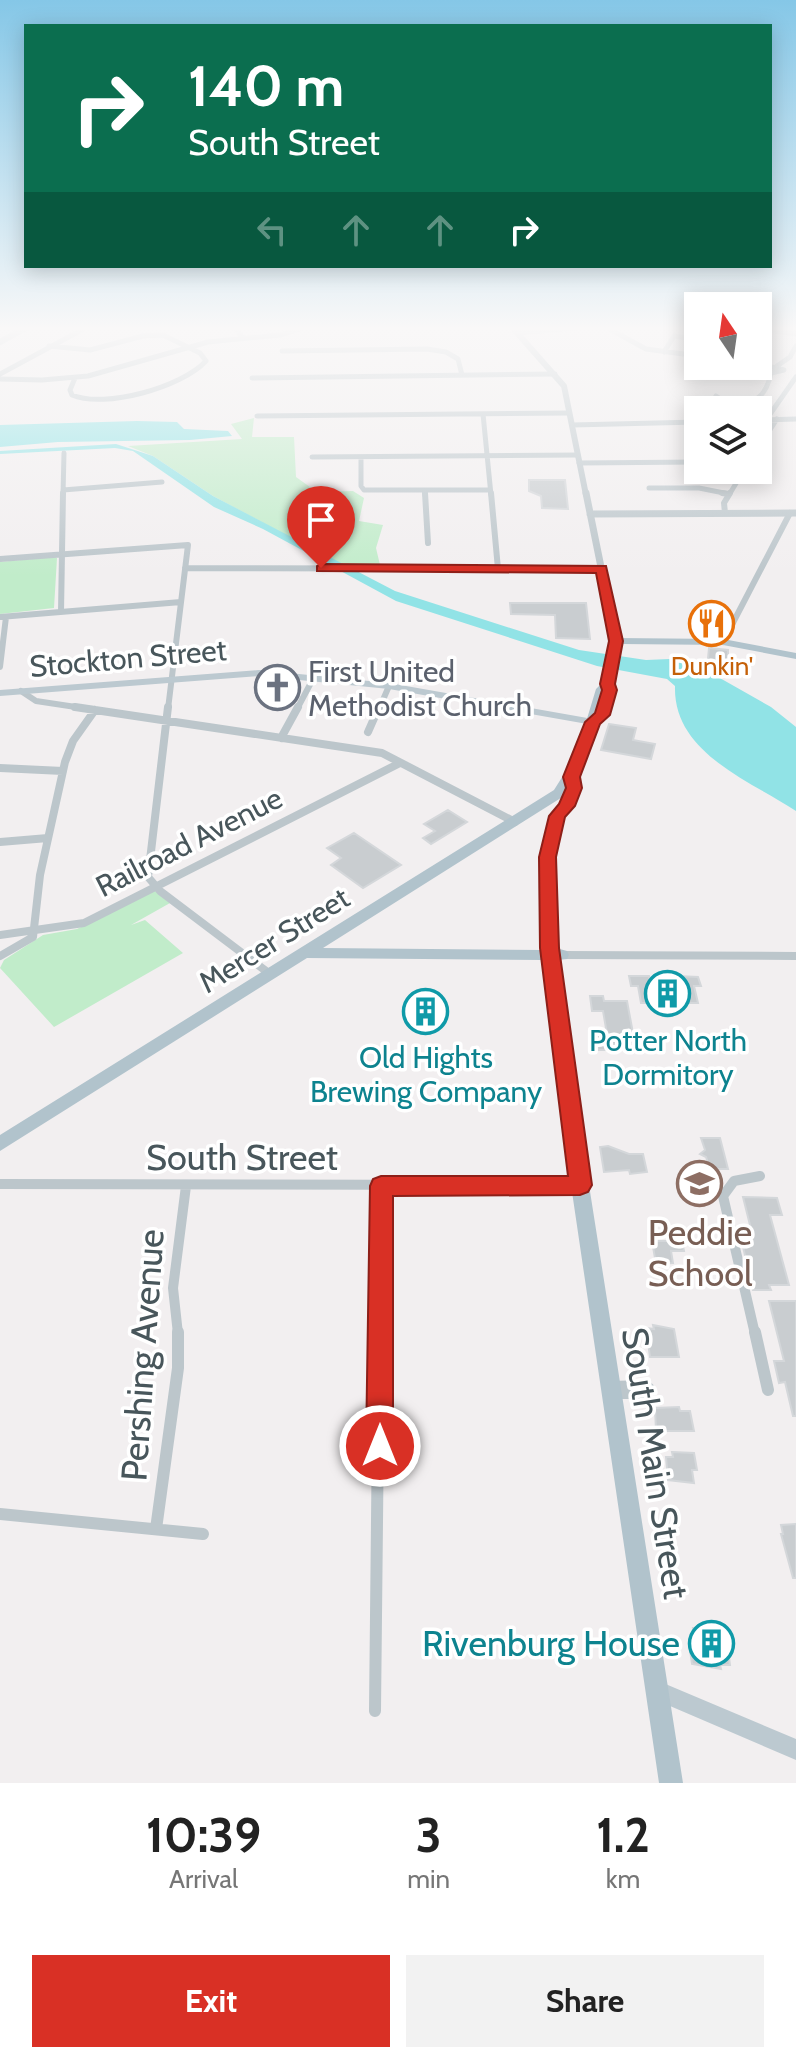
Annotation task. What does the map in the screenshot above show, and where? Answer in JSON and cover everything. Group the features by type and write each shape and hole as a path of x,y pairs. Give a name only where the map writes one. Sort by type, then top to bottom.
{"main road":[{"path":"571,777 593,722 602,715 610,690 609,678 616,648 633,640 723,642 796,656"},
{"name":"Stockton Street","path":"0,693 246,673 389,686 593,722"},
{"name":"South Main Street","path":"571,777 574,788 567,806 557,816 548,857 546,917 556,955 580,1185 671,1783"},
{"name":"Mercer Street","path":"0,1144 515,822 559,793 571,777"},
{"path":"306,953 556,955"},
{"path":"656,1690 796,1750"}],"street":[{"path":"568,409 616,648"},
{"path":"257,416 569,413"},
{"path":"483,414 498,569"},
{"path":"772,419 796,419"},
{"path":"772,427 777,419"},
{"path":"572,425 684,422"},
{"path":"61,612 64,453"},
{"path":"312,457 487,455 684,462"},
{"path":"361,457 361,486 364,490 490,490"},
{"path":"63,490 162,482"},
{"path":"725,513 723,506 735,484"},
{"path":"649,488 699,488 729,494"},
{"path":"425,491 428,543"},
{"path":"590,514 793,513 723,642"},
{"path":"0,559 188,545 148,877 154,886 270,974"},
{"path":"185,568 602,569"},
{"path":"0,667 3,617 181,602"},
{"path":"281,738 314,677"},
{"path":"368,732 389,686"},
{"path":"21,691 36,701 382,753 515,822"},
{"path":"0,935 35,931 40,875 63,771 73,741 95,710"},
{"name":"Railroad Avenue","path":"0,956 27,942 35,931 84,923 400,763"},
{"path":"0,768 63,771"},
{"path":"0,842 48,838"},
{"path":"556,955 796,956"},
{"path":"760,1176 734,1181 723,1196 768,1390"},
{"name":"South Street","path":"0,1184 580,1185"},
{"name":"Pershing Avenue","path":"156,1529 178,1368 179,1341 173,1288 186,1186"},
{"path":"375,1711 381,1186"},
{"path":"0,1514 203,1534"}],"green space":[{"path":"254,418 252,437 294,437 296,477 317,492 353,491 364,498 359,521 383,525 376,548 380,565 340,564 213,496 153,456 128,446 242,439 231,424"},
{"path":"57,558 54,608 0,614 0,562"},
{"path":"154,890 170,903 131,925 145,920 183,953 54,1027 0,968 4,960 43,935 77,929"}],"water":[{"path":"177,422 184,429 228,431 232,436 0,447 0,425"},
{"path":"116,444 153,456 213,496 395,591 579,650 646,660 670,659 711,673 771,707 796,727 796,811 717,762 700,747 686,729 678,709 675,686 667,679 597,666 396,601 263,529 214,507 133,451 115,448 0,454 0,451"}],"building":[{"path":"529,480 565,480 568,509 542,508 541,496 529,491"},
{"path":"510,603 586,603 590,639 556,638 555,615 511,614"},
{"path":"709,648 728,650 728,663 724,662 724,670 707,669"},
{"name":"First United Methodist Church","path":"262,680 298,684 293,696 256,693"},
{"path":"609,724 636,728 633,740 655,744 651,759 601,750"},
{"path":"448,810 467,822 431,844 423,838 435,831 424,824"},
{"path":"354,833 401,865 363,888 331,865 341,858 327,848"},
{"name":"Potter North Dormitory","path":"629,976 649,976 651,985 681,985 678,976 698,977 701,986 694,986 698,1003 641,1003 638,986 631,986"},
{"name":"Old Hights Brewing Company","path":"419,991 436,992 436,1018 416,1018"},
{"path":"590,996 603,996 604,1001 627,1001 635,1044 611,1044 612,1050 598,1050 595,1034 607,1034 603,1011 592,1011"},
{"path":"701,1138 720,1138 728,1169 710,1169 706,1157 700,1154 705,1150"},
{"path":"608,1146 629,1154 643,1154 647,1172 604,1172 600,1147"},
{"path":"743,1197 777,1198 782,1215 770,1215 789,1285 769,1285 771,1290 753,1290 740,1234 752,1233"},
{"path":"652,1241 682,1241 684,1251 671,1251 673,1263 656,1264"},
{"path":"769,1301 796,1301 796,1416 793,1416 785,1382 779,1383 774,1361 784,1361"},
{"path":"653,1325 674,1329 679,1357 650,1357 646,1328 654,1329"},
{"path":"679,1407 680,1411 690,1411 694,1431 656,1431 655,1408"},
{"path":"672,1452 694,1453 697,1470 692,1470 694,1483 668,1480 666,1457 673,1457"},
{"path":"796,1524 796,1578 793,1578 781,1525"},
{"name":"Rivenburg House","path":"693,1628 720,1629 721,1635 726,1635 730,1665 720,1665 721,1669 692,1664 690,1650 697,1650"}],"place":[{"name":"Dunkin'","path":"712,623"},
{"name":"First United Methodist Church","path":"277,688"},
{"name":"Potter North Dormitory","path":"668,994"},
{"name":"Old Hights Brewing Company","path":"426,1011"},
{"name":"Peddie School","path":"700,1183"},
{"name":"Rivenburg House","path":"711,1643"}],"route":[{"path":"321,568 602,569 616,641 608,684 610,690 602,715 593,722 571,777 574,788 567,806 557,816 548,857 546,917 549,948 580,1185 381,1186 380,1446"}]}
